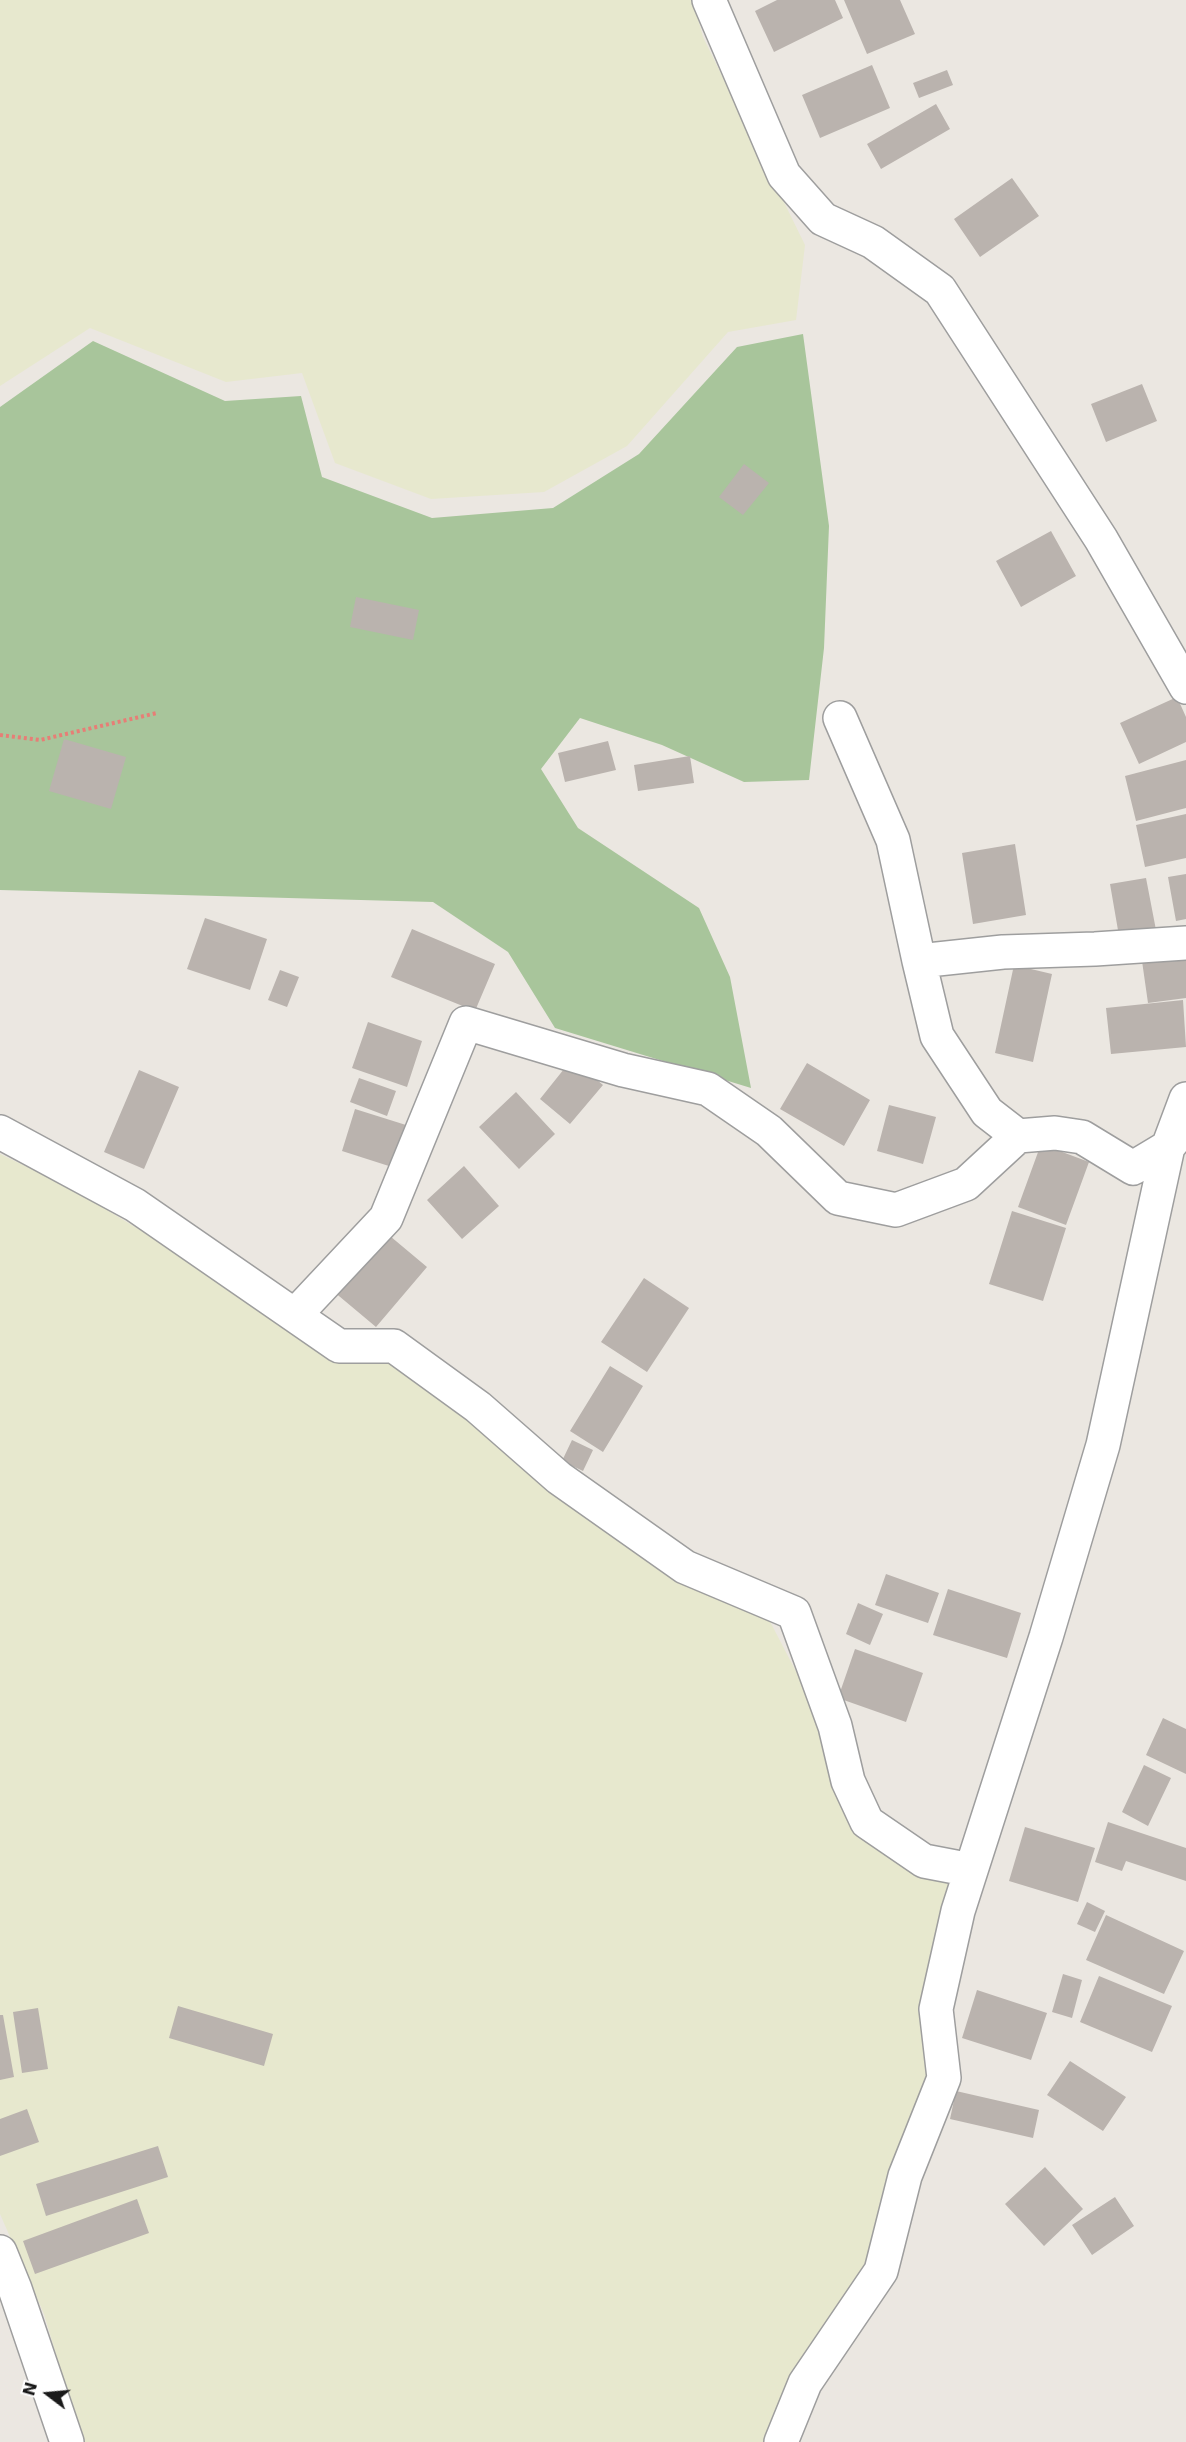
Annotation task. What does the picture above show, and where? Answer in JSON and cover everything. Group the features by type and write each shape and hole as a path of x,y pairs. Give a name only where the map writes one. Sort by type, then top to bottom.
{"street":[{"path":"708,0 784,175 823,219 873,242 940,290 1101,539 1186,687"},
{"path":"840,717 893,840 937,1036 987,1112 1018,1136"},
{"path":"919,961 1003,952 1186,943"},
{"path":"295,1315 386,1218 466,1023 623,1070 708,1089 769,1131 838,1198 896,1210 966,1184 1018,1136 1054,1133 1082,1137 1133,1168 1180,1147"},
{"path":"781,2442 805,2383 881,2271 905,2176 944,2078 936,2009 958,1911 1046,1637 1103,1445 1180,1147 1186,1099"},
{"path":"0,1132 135,1204 339,1346 394,1346 478,1407 560,1478 685,1567 794,1613 835,1726 848,1782 867,1822 924,1861 971,1870"},
{"path":"0,2252 19,2300 67,2442"}],"path":[{"path":"0,735 40,740 157,713"}],"green space":[{"path":"0,0 693,0 703,37 805,245 796,320 728,332 627,446 544,492 431,499 335,463 302,373 226,382 90,328 0,386"},
{"path":"803,334 829,526 824,648 809,780 744,782 662,745 580,718 541,769 578,828 699,908 730,977 751,1088 555,1028 508,952 433,902 0,890 0,407 93,341 225,401 301,396 322,477 432,518 553,508 639,454 737,347"},
{"path":"0,1154 69,1187 242,1292 389,1351 764,1610 801,1681 822,1712 860,1822 965,1876 937,2077 875,2270 774,2442 82,2442 44,2314 0,2214"}],"building":[{"path":"777,0 835,0 843,18 774,52 755,11"},
{"path":"844,0 900,0 915,34 867,54"},
{"path":"872,65 890,108 820,138 802,95"},
{"path":"947,70 953,85 919,98 913,83"},
{"path":"936,104 950,129 881,169 867,144"},
{"path":"1012,178 1039,216 980,257 954,219"},
{"path":"1142,384 1157,421 1106,442 1091,404"},
{"path":"744,464 769,483 743,515 719,497"},
{"path":"1051,531 1076,576 1021,607 996,561"},
{"path":"356,597 419,610 413,640 350,627"},
{"path":"1177,697 1186,717 1186,742 1139,764 1120,723"},
{"path":"64,739 126,757 111,809 49,791"},
{"path":"608,741 616,770 565,782 558,753"},
{"path":"690,756 694,783 638,791 634,765"},
{"path":"1186,760 1186,808 1136,821 1125,776"},
{"path":"1186,814 1186,858 1145,867 1136,825"},
{"path":"1015,844 1026,915 973,924 962,853"},
{"path":"1186,874 1186,919 1176,921 1168,877"},
{"path":"1146,878 1156,930 1119,936 1110,884"},
{"path":"205,918 267,939 250,990 187,969"},
{"path":"412,929 495,964 475,1011 391,977"},
{"path":"1186,955 1186,998 1148,1003 1142,961"},
{"path":"1014,965 1052,974 1033,1062 995,1053"},
{"path":"280,970 299,977 287,1007 268,1000"},
{"path":"1183,1000 1186,1047 1111,1054 1106,1008"},
{"path":"368,1022 422,1041 407,1087 352,1068"},
{"path":"572,1059 603,1085 570,1124 540,1099"},
{"path":"807,1063 870,1100 844,1146 780,1109"},
{"path":"139,1070 179,1087 144,1169 104,1152"},
{"path":"359,1078 396,1091 387,1116 350,1102"},
{"path":"516,1092 555,1134 519,1169 479,1127"},
{"path":"889,1105 936,1117 923,1164 877,1151"},
{"path":"355,1109 406,1125 392,1167 342,1151"},
{"path":"1041,1144 1089,1162 1066,1225 1018,1207"},
{"path":"464,1166 499,1206 462,1239 427,1200"},
{"path":"1012,1211 1066,1228 1043,1301 989,1284"},
{"path":"384,1231 427,1267 376,1327 333,1291"},
{"path":"644,1278 689,1308 647,1372 601,1342"},
{"path":"610,1366 643,1386 603,1452 570,1431"},
{"path":"572,1440 593,1450 583,1471 562,1461"},
{"path":"886,1574 939,1593 928,1623 875,1605"},
{"path":"948,1589 1021,1613 1007,1658 933,1635"},
{"path":"858,1603 883,1614 870,1645 846,1634"},
{"path":"855,1649 923,1673 906,1722 838,1698"},
{"path":"1163,1718 1186,1729 1186,1774 1146,1755"},
{"path":"1144,1765 1171,1778 1148,1826 1122,1812"},
{"path":"1108,1822 1186,1848 1186,1881 1126,1861 1122,1871 1095,1862"},
{"path":"1025,1827 1095,1848 1078,1902 1009,1881"},
{"path":"1087,1902 1105,1911 1095,1932 1077,1924"},
{"path":"1106,1915 1184,1951 1164,1994 1086,1960"},
{"path":"1063,1974 1082,1980 1072,2018 1052,2012"},
{"path":"1099,1976 1172,2006 1152,2052 1080,2022"},
{"path":"977,1990 1047,2013 1031,2060 962,2038"},
{"path":"178,2006 273,2034 264,2066 169,2038"},
{"path":"38,2008 48,2069 22,2073 13,2012"},
{"path":"0,2015 3,2015 14,2077 0,2080"},
{"path":"1070,2061 1126,2097 1103,2131 1047,2095"},
{"path":"956,2091 1039,2110 1033,2138 950,2119"},
{"path":"27,2109 39,2142 0,2156 0,2119"},
{"path":"158,2146 168,2177 46,2216 36,2184"},
{"path":"1045,2167 1083,2209 1044,2246 1005,2204"},
{"path":"1115,2197 1134,2226 1092,2255 1072,2225"},
{"path":"137,2199 149,2233 35,2274 23,2241"}]}
